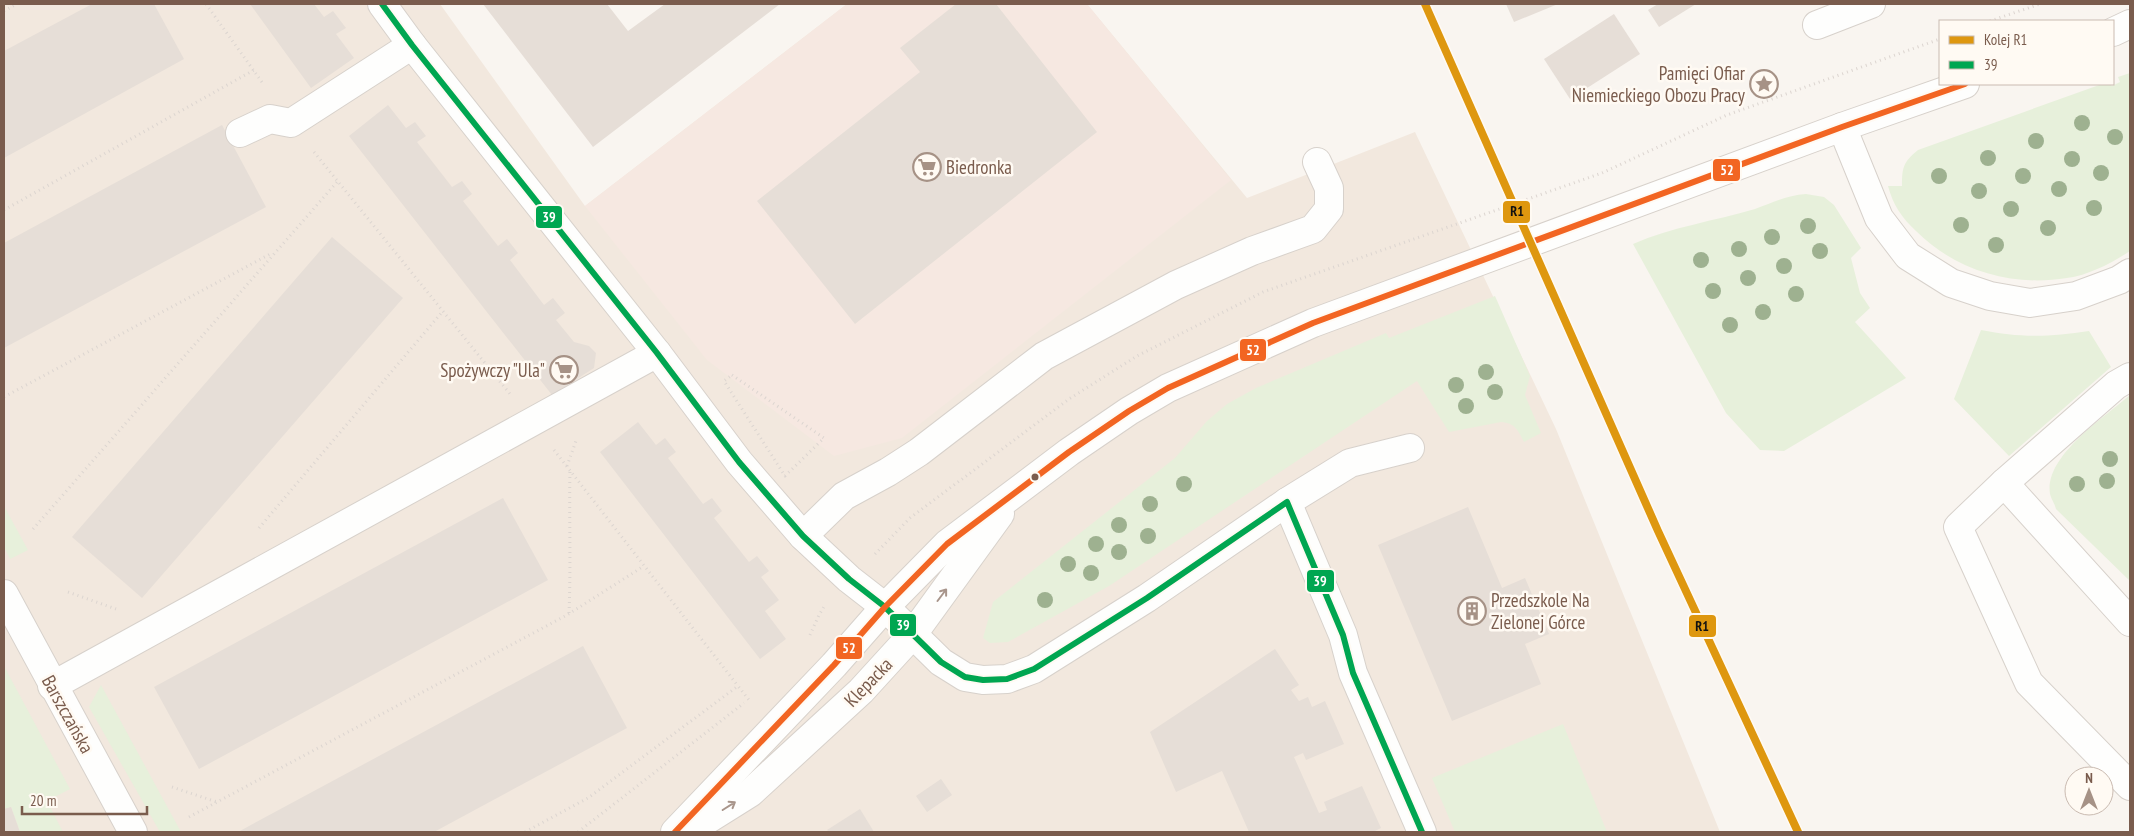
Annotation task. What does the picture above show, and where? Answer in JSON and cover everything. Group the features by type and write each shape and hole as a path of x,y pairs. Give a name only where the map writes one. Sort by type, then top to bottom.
{"street":[{"path":"382,4 412,45 657,353 739,462 804,536 849,580 885,607 941,662 965,677 983,680 1007,679 1034,669 1147,598 1287,502 1350,463 1410,448"},
{"path":"1817,25 1871,4"},
{"path":"2114,32 2130,24"},
{"path":"240,133 270,119 291,122 412,45"},
{"name":"Klepacka","path":"676,832 828,672 885,607 947,544 1012,497 1042,471 1129,411 1168,388 1331,316 1842,127 1962,85"},
{"path":"1842,127 1879,218 1908,256 1951,283 1990,296 2030,303 2076,296 2119,280 2130,273"},
{"path":"804,536 844,496 888,472 919,452 1044,356 1176,285 1252,251 1313,229 1329,209 1329,188 1317,162"},
{"path":"52,686 657,353"},
{"path":"2130,377 2116,385 2004,483 1958,527 2029,683 2130,786"},
{"path":"2004,483 2130,622"},
{"name":"Klepacka","path":"688,832 750,793 861,692 913,634 1012,497"},
{"path":"1287,502 1343,635 1353,673 1422,832"},
{"name":"Barszczańska","path":"4,594 52,686 133,832"}],"path":[{"path":"4,10 17,4"},
{"path":"206,4 291,122 532,422 749,700"},
{"path":"1993,20 2040,4"},
{"path":"1452,226 1602,173 1727,115 1939,39"},
{"path":"4,210 254,70"},
{"path":"33,529 338,181"},
{"path":"4,396 275,252"},
{"path":"257,532 443,311"},
{"path":"732,375 824,438 785,476 724,380 732,375"},
{"path":"569,614 571,558 569,533 570,470"},
{"path":"189,817 569,614 644,566"},
{"path":"808,641 818,615 826,604"},
{"path":"525,832 588,798 738,686"},
{"path":"578,832 756,694"},
{"path":"172,787 217,802"}],"shaded area":[{"path":"4,4 440,4 585,206 847,4 1087,4 1247,198 1415,132 1556,429 1720,832 4,832"},
{"path":"847,4 1087,4 1231,180 902,438 834,456 707,360 585,206"}],"green space":[{"path":"2130,73 2130,251 2116,260 2084,274 2067,278 2026,280 2006,278 1967,266 1932,245 1906,221 1895,205 1888,186 1902,186 1904,166 1909,158 1918,150 2099,85 2112,86 2120,82 2118,77"},
{"path":"1806,194 1824,197 1834,205 1861,248 1851,258 1860,293 1870,308 1855,322 1906,378 1784,451 1760,450 1726,413 1633,244 1678,229"},
{"path":"1495,296 1530,376 1525,395 1541,433 1524,442 1516,428 1501,422 1449,432 1417,381 1109,586 1008,642 990,643 983,638 993,602 1175,458 1207,421 1227,404 1256,388 1386,333 1389,338"},
{"path":"1981,330 2035,336 2089,331 2111,367 2009,456 1954,399"},
{"path":"2130,395 2130,581 2056,509 2050,494 2051,480 2056,466 2066,452 2078,438"},
{"path":"4,506 28,550 10,559 4,547"},
{"path":"4,666 70,789 47,801 63,832 20,832 11,807 4,809"},
{"path":"101,685 181,832 160,832 89,707"},
{"path":"1563,724 1607,832 1455,832 1432,778"}],"building":[{"path":"92,4 154,4 184,59 4,158 4,51"},
{"path":"250,4 314,4 324,17 333,11 346,28 336,34 354,58 311,88"},
{"path":"483,4 607,4 628,31 665,4 780,4 593,147"},
{"name":"Biedronka","path":"956,4 996,4 1097,132 855,324 757,201 920,72 900,48"},
{"path":"1506,4 1558,4 1514,22"},
{"path":"1658,4 1696,4 1659,27 1648,10"},
{"path":"1614,14 1640,54 1570,99 1544,59"},
{"path":"388,105 406,128 415,122 426,136 417,142 452,187 462,181 472,194 463,201 498,246 507,239 518,253 510,260 544,305 553,298 565,313 556,320 574,342 589,346 596,353 594,368 552,395 349,136"},
{"path":"222,125 266,207 4,348 4,243"},
{"path":"332,237 403,298 142,598 72,537"},
{"path":"638,422 656,445 665,438 676,452 668,458 703,504 712,498 722,511 714,518 749,562 757,556 769,571 761,577 779,600 765,611 786,639 760,659 600,452"},
{"path":"503,498 548,580 199,769 154,687"},
{"name":"Przedszkole Na Zielonej Górce","path":"1468,507 1502,588 1525,578 1549,634 1525,644 1541,684 1452,721 1378,545"},
{"path":"583,646 627,728 434,832 238,832"},
{"path":"1275,649 1299,685 1291,690 1299,701 1308,697 1312,707 1325,701 1344,744 1306,760 1303,753 1294,757 1319,813 1327,810 1324,802 1362,786 1381,828 1373,832 1249,832 1222,771 1176,792 1150,732"},
{"path":"941,779 952,795 927,812 916,796"},
{"path":"11,807 20,832 4,832 4,809"},
{"path":"860,809 874,832 829,832 827,830"}],"rail line":[{"name":"R1","path":"1425,4 1658,531 1798,832"}],"transit line":[{"name":"39","path":"382,4 412,45 657,353 739,462 803,536 849,579 885,607 941,662 965,677 983,680 1007,679 1034,669 1147,598 1287,502 1343,635 1353,673 1422,832"},
{"name":"52","path":"675,832 834,665 885,607 947,544 1069,452 1129,411 1168,388 1313,323 1842,127 1962,85"}],"place":[{"name":"Pamięci Ofiar Niemieckiego Obozu Pracy","path":"1764,84"},
{"name":"Biedronka","path":"927,167"},
{"name":"Spożywczy \"Ula\"","path":"564,370"},
{"name":"Przedszkole Na Zielonej Górce","path":"1472,611"}]}
